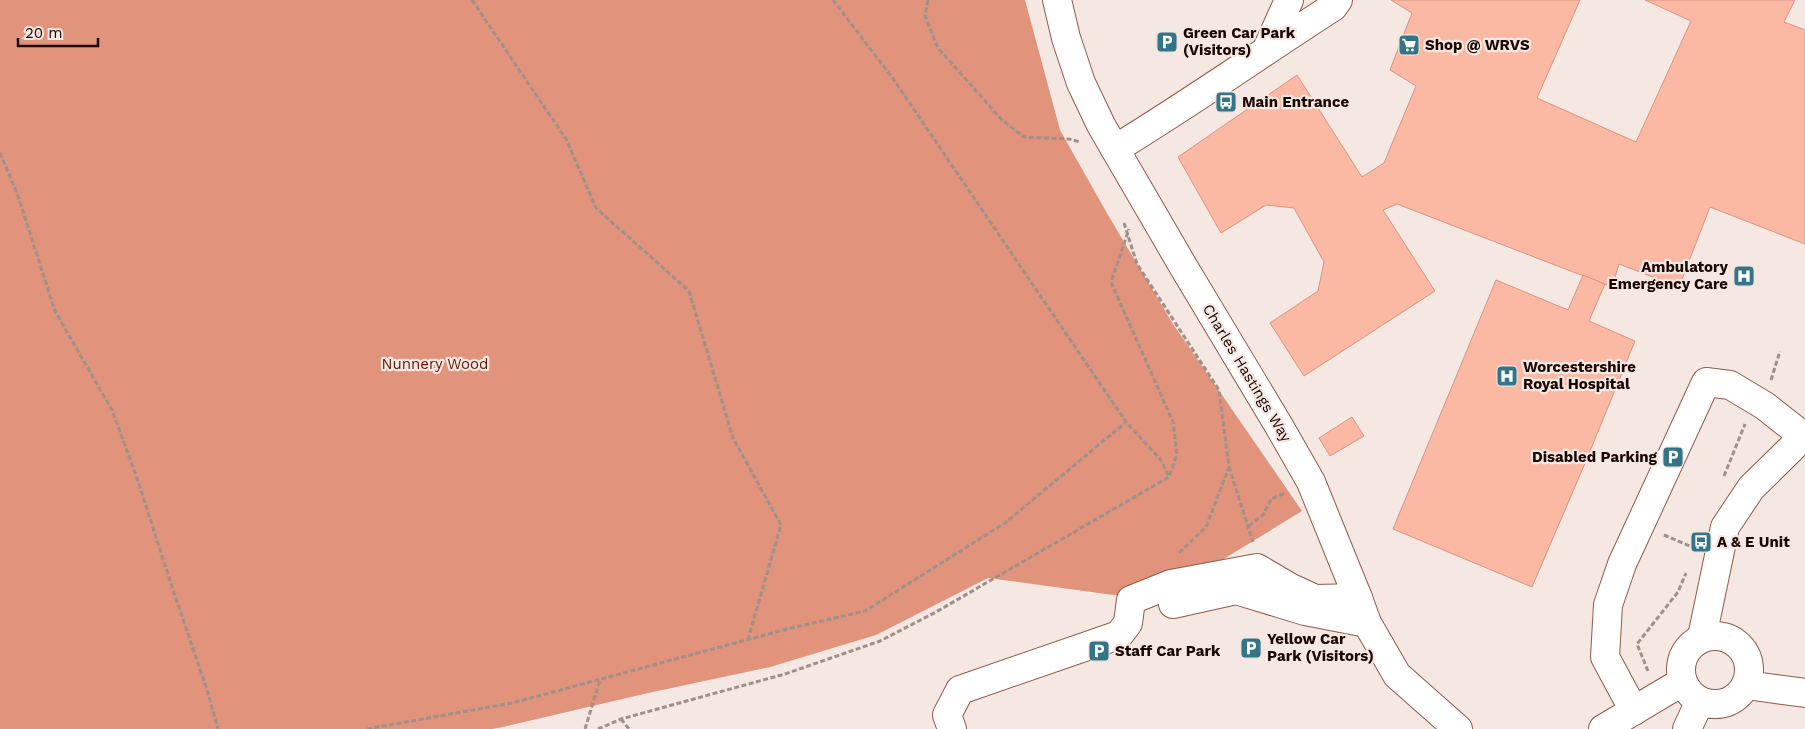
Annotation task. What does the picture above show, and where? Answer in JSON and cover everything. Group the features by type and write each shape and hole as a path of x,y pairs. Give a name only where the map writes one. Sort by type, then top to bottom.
{"street":[{"name":"Charles Hastings Way","path":"1057,0 1066,38 1081,83 1115,149 1279,426 1310,482 1367,623 1397,675 1458,729"},
{"path":"1267,49 1289,0"},
{"path":"1115,149 1334,7 1338,0"},
{"path":"1634,711 1605,657 1608,605 1622,564 1706,382 1730,385 1766,406 1804,436 1751,488 1725,526 1702,637"},
{"path":"1174,594 1257,568 1291,588 1315,598 1358,598"},
{"path":"952,729 947,715 960,690 1119,635 1128,623 1131,600 1174,594 1236,590 1305,611 1367,623"},
{"path":"1716,635 1729,638 1740,646 1747,658 1749,671 1746,685 1738,695 1727,702 1713,704 1700,701 1690,693 1682,682 1680,668 1683,655 1691,644 1702,637 1716,635"},
{"path":"1603,729 1682,682"},
{"path":"1746,685 1805,693"},
{"path":"1688,729 1700,701"}],"path":[{"path":"472,0 566,139 596,208 689,291 733,438 781,525 748,640"},
{"path":"832,0 894,80 1017,258 1126,422 1161,460 1169,477"},
{"path":"928,0 925,16 938,48 1002,120 1024,137 1069,139 1086,144"},
{"path":"0,153 17,193 55,310 112,410 137,478 207,690 218,729"},
{"path":"1123,219 1137,264 1219,390 1229,467 1249,526 1257,568"},
{"path":"598,729 621,719 785,674 880,641 936,612 1169,477 1177,454 1173,422 1111,282 1127,234"},
{"path":"367,729 512,703 865,610 1005,523 1126,422"},
{"path":"1174,594 1170,562 1206,527 1229,467"},
{"path":"1249,526 1263,515 1271,498 1310,482"},
{"path":"1640,525 1695,549"},
{"path":"584,729 600,680"},
{"path":"621,719 629,729"}],"green space":[{"name":"Nunnery Wood","path":"0,0 1025,0 1060,130 1173,324 1302,511 1222,560 1121,596 988,578 876,635 770,667 492,729 0,729"}],"building":[{"path":"1391,0 1580,0 1537,98 1636,142 1691,21 1645,0 1795,0 1784,22 1805,30 1805,244 1710,207 1679,287 1619,264 1612,287 1397,204 1383,210 1435,291 1304,376 1270,323 1318,291 1324,262 1294,208 1266,205 1221,233 1178,157 1297,75 1362,177 1384,163 1416,86 1390,70 1412,13"},
{"path":"1583,275 1605,284 1589,321 1635,341 1532,587 1393,529 1496,280 1568,310"},
{"path":"1352,417 1364,436 1330,456 1319,438"}],"place":[{"name":"Green Car Park (Visitors)","path":"1167,42"},
{"name":"Shop @ WRVS","path":"1409,45"},
{"name":"Main Entrance","path":"1226,102"},
{"name":"Ambulatory Emergency Care","path":"1744,276"},
{"name":"Worcestershire Royal Hospital","path":"1507,376"},
{"name":"Disabled Parking","path":"1673,457"},
{"name":"A & E Unit","path":"1701,542"},
{"name":"Yellow Car Park (Visitors)","path":"1251,648"},
{"name":"Staff Car Park","path":"1099,651"}]}
